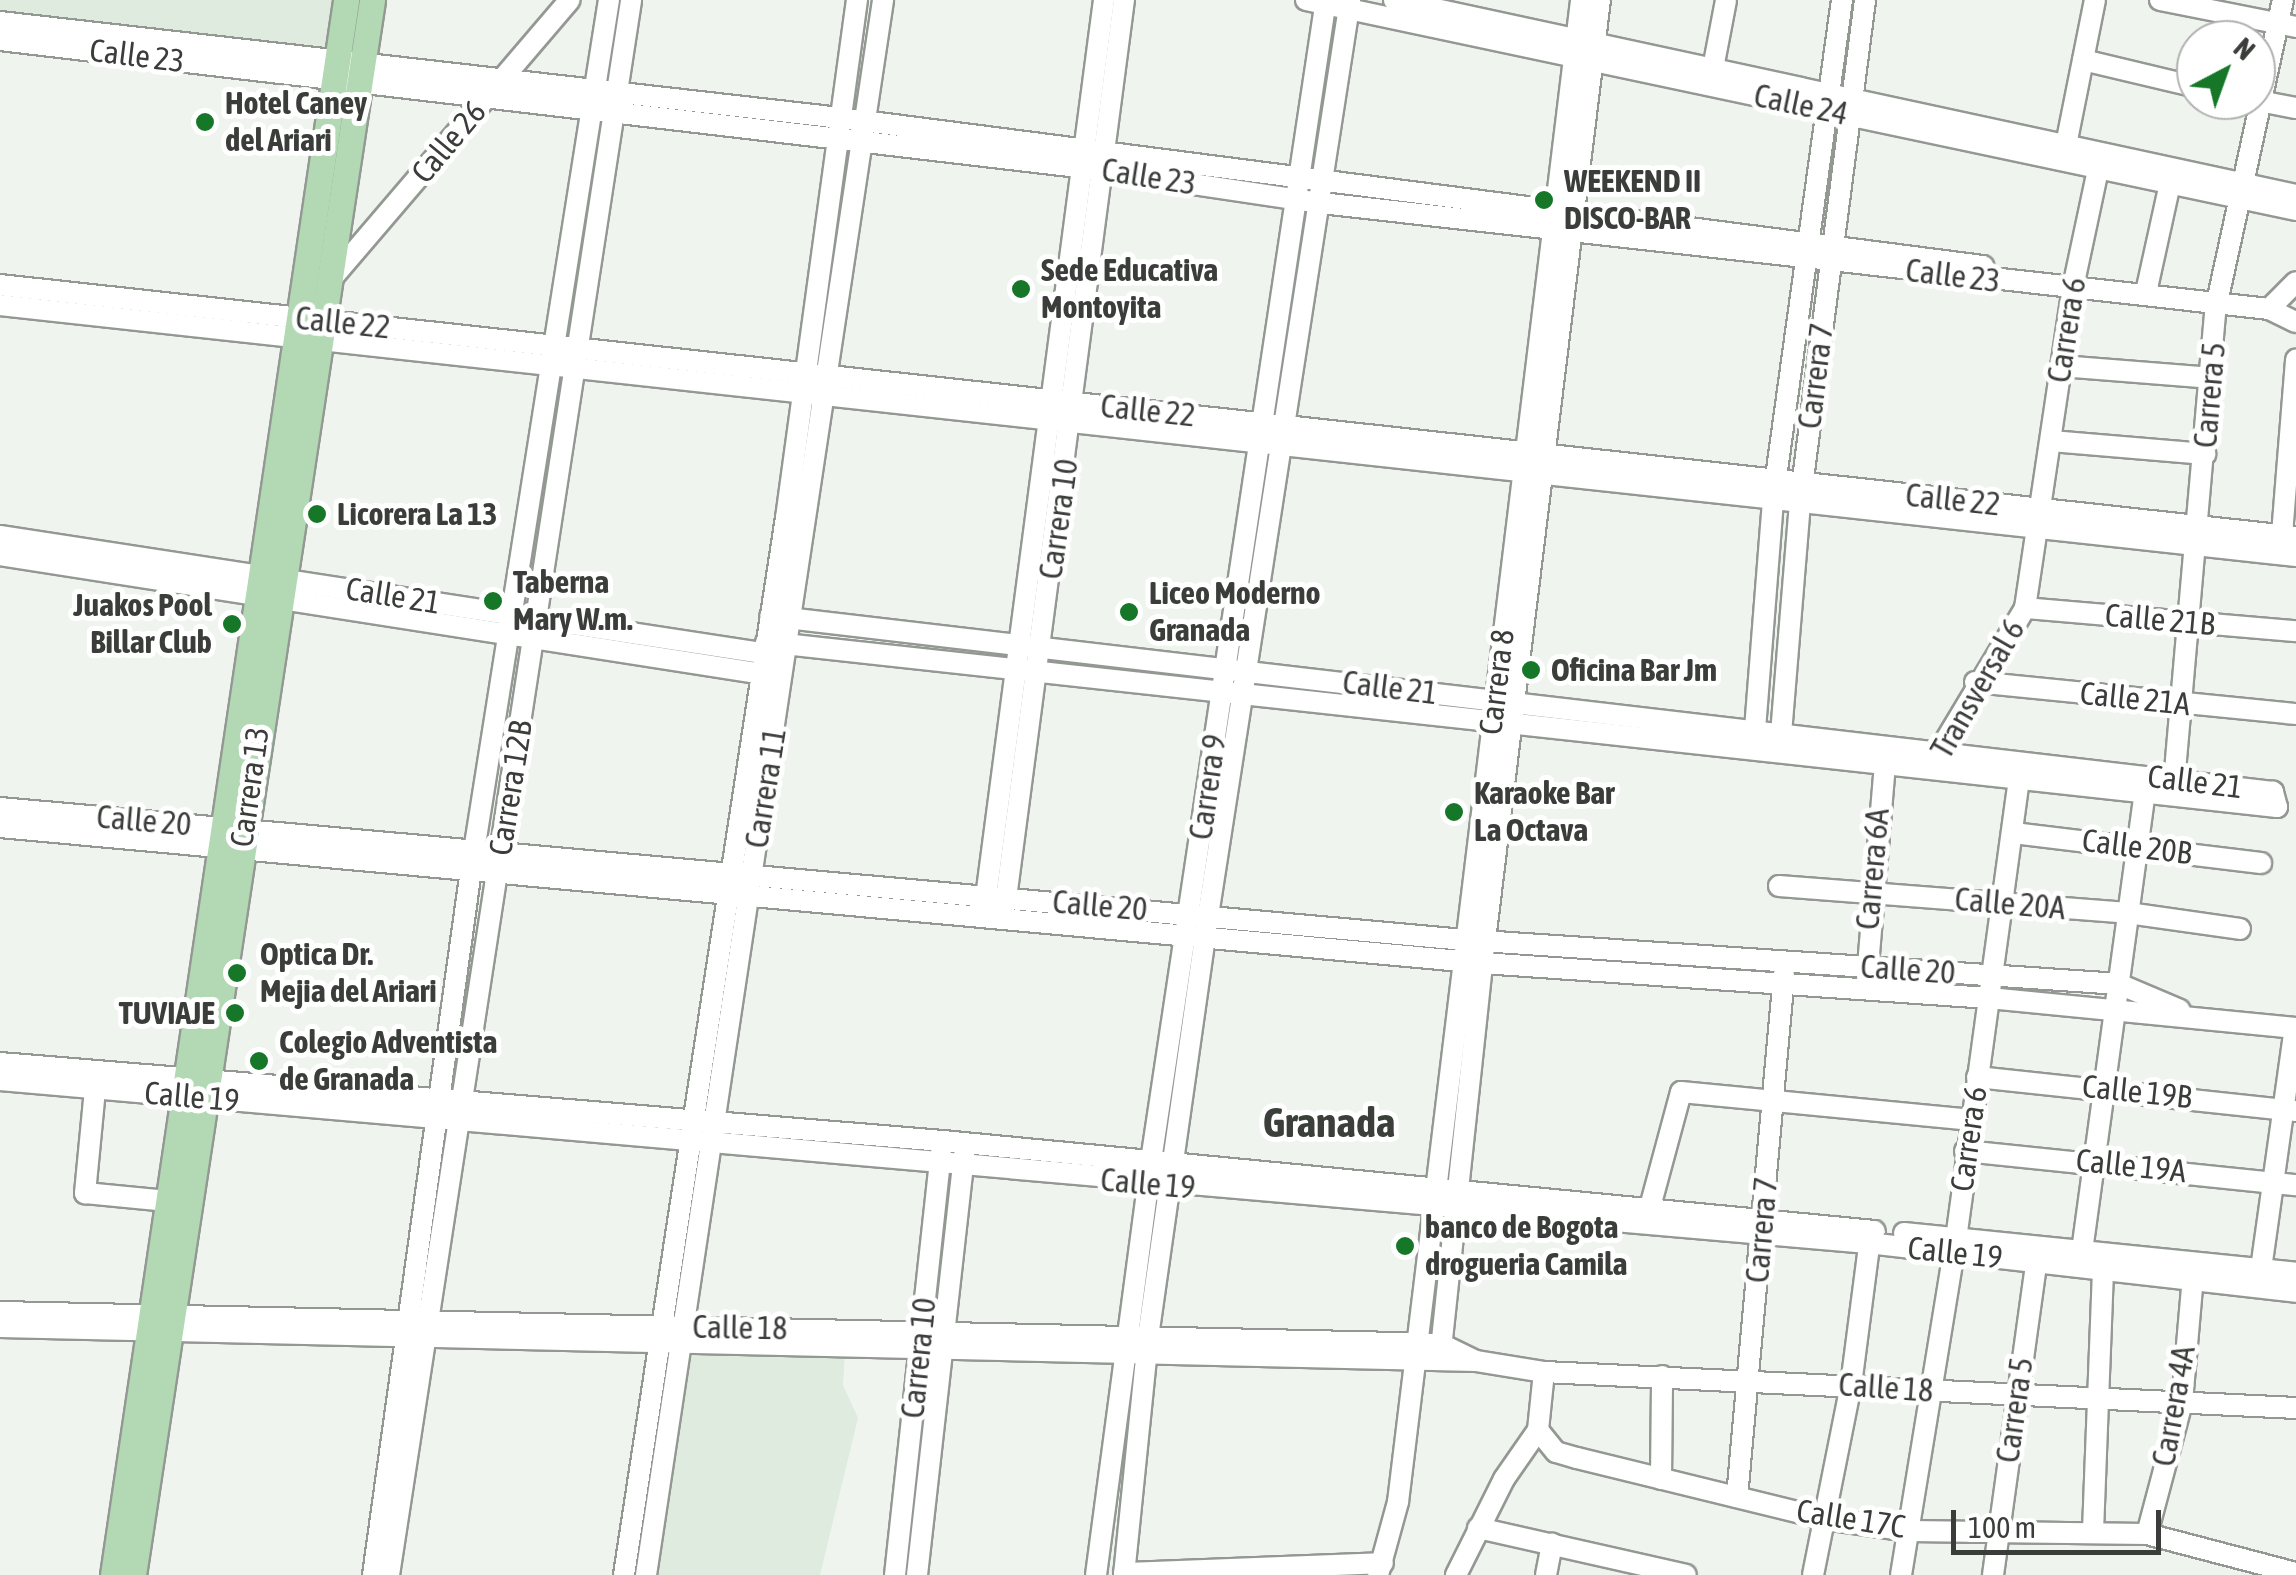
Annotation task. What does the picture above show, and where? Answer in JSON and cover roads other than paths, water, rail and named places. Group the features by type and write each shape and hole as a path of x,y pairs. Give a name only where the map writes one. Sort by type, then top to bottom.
{"main road":[{"name":"Carrera 13","path":"309,329 328,284 348,71 346,0"},
{"name":"Carrera 13","path":"113,1575 160,1323 348,71 372,0"},
{"name":"Carrera 13","path":"133,1575 160,1323 168,1201 195,1089"}],"street":[{"name":"Calle 26","path":"328,284 570,0"},
{"name":"Carrera 12B","path":"450,1110 473,860 608,0"},
{"name":"Carrera 12B","path":"373,1575 417,1330 450,1110 498,862 537,629 631,0"},
{"name":"Carrera 11","path":"646,1575 641,1541 658,1336 770,616 857,0"},
{"name":"Carrera 11","path":"624,1575 641,1541 682,1336 793,618 882,0"},
{"name":"Carrera 10","path":"1096,161 1104,0"},
{"name":"Carrera 10","path":"995,906 1017,669 1031,646 1096,161 1124,0"},
{"name":"Calle 24","path":"1394,0 1583,50"},
{"name":"Carrera 8","path":"1503,712 1545,464 1583,50 1581,0"},
{"name":"Carrera 8","path":"1583,50 1600,0"},
{"path":"1711,77 1726,0"},
{"name":"Carrera 7","path":"1754,740 1774,490 1842,0"},
{"name":"Carrera 7","path":"1780,744 1802,492 1865,0"},
{"path":"2064,153 2095,0"},
{"path":"2160,0 2287,25"},
{"name":"Carrera 5","path":"2276,54 2287,25 2283,0"},
{"name":"Calle 24","path":"1320,1 1583,50 2100,160 2242,191 2296,210"},
{"name":"Carrera 9","path":"1197,924 1244,694 1235,670 1259,433 1320,1"},
{"name":"Carrera 9","path":"1124,1574 1159,1185 1197,924 1222,692 1235,670 1284,436 1350,4"},
{"name":"Calle 23","path":"0,22 146,48"},
{"name":"Calle 23","path":"0,40 146,48 348,71 502,78 591,99"},
{"path":"2082,60 2176,82"},
{"name":"Calle 23","path":"348,71 488,97 591,99 1096,161 1323,194 1807,248 2073,286 2281,305 2296,322"},
{"name":"Carrera 5","path":"2173,788 2193,624 2218,302 2255,120"},
{"name":"Carrera 6","path":"2025,608 2073,286 2100,160"},
{"path":"2147,288 2171,176"},
{"name":"Calle 24","path":"2242,191 2296,194"},
{"path":"572,213 599,218"},
{"name":"Carrera 8","path":"1381,1569 1398,1502 1415,1354 1445,1199 1503,712 1523,462 1567,222"},
{"path":"2281,305 2296,282"},
{"name":"Calle 22","path":"0,285 185,315 2289,546"},
{"name":"Calle 23","path":"2073,286 2147,288 2218,302"},
{"name":"Calle 22","path":"0,304 185,315"},
{"path":"2289,546 2296,360"},
{"path":"2061,366 2212,378"},
{"path":"2051,441 2205,454"},
{"name":"Calle 21","path":"0,536 269,587"},
{"name":"Calle 21","path":"0,555 269,587 537,629 786,659 1017,669 1244,694 1503,712 2173,788"},
{"name":"Calle 21B","path":"2025,608 2296,632"},
{"name":"Transversal 6","path":"1932,761 1975,682 2025,608"},
{"name":"Calle 21","path":"770,616 1235,670 1503,712"},
{"name":"Carrera 10","path":"995,906 1039,672 1031,646"},
{"name":"Calle 21","path":"763,656 786,659"},
{"name":"Calle 21A","path":"1975,682 2296,714"},
{"path":"752,719 776,722"},
{"name":"Carrera 6A","path":"1870,991 1864,966 1885,755"},
{"name":"Carrera 6","path":"1901,1575 1955,1246 1964,1152 1990,998 2020,771"},
{"path":"2082,1252 2146,785"},
{"name":"Calle 20","path":"0,808 232,838 498,862 728,871 995,906 1474,951 1783,985 1990,998 2296,1028"},
{"name":"Calle 20","path":"0,827 232,838"},
{"name":"Calle 20B","path":"2013,833 2261,863"},
{"name":"Calle 20","path":"498,862 726,894 995,906"},
{"name":"Calle 20A","path":"1779,886 2128,913 2240,929"},
{"name":"Calle 20","path":"1474,951 1864,966 2118,984 2195,1016"},
{"name":"Carrera 7","path":"1737,1497 1785,962"},
{"path":"2261,1269 2273,1182 2290,1110 2296,1028"},
{"name":"Calle 19","path":"0,1064 24,1074 688,1131 943,1141 1162,1162 1445,1199"},
{"name":"Calle 19","path":"0,1080 24,1074"},
{"name":"Calle 19B","path":"1978,1077 2104,1087 2290,1110"},
{"path":"96,1080 85,1193 168,1201"},
{"path":"1643,1213 1681,1092 1970,1120"},
{"name":"Calle 19","path":"714,1133 963,1167 1159,1185 1643,1213 1677,1220 2037,1254 2103,1269 2296,1292"},
{"name":"Carrera 10","path":"895,1575 943,1141"},
{"name":"Carrera 10","path":"917,1575 966,1144"},
{"name":"Calle 19A","path":"1964,1152 2296,1185"},
{"name":"Carrera 9","path":"1096,1575 1126,1336 1159,1185"},
{"name":"Carrera 8","path":"1440,1355 1445,1199"},
{"path":"1813,1575 1851,1385 1870,1237"},
{"path":"932,1242 954,1246"},
{"name":"Calle 19","path":"2037,1254 2082,1252 2296,1273"},
{"name":"Carrera 5","path":"1993,1575 2037,1254"},
{"path":"2093,1531 2103,1269"},
{"name":"Carrera 4A","path":"2147,1534 2182,1402 2193,1277"},
{"name":"Calle 18","path":"0,1312 160,1323 921,1342 1126,1336 1147,1348"},
{"name":"Calle 18","path":"0,1327 160,1323"},
{"name":"Carrera 12B","path":"388,1575 417,1330"},
{"name":"Calle 18","path":"943,1342 1124,1358 1147,1348 1440,1355 1544,1372 2296,1408"},
{"path":"1456,1575 1478,1528 1538,1430 1544,1372"},
{"path":"1661,1479 1662,1376"},
{"name":"Calle 17C","path":"1538,1430 1556,1452 1825,1518 1909,1531 2000,1529 2147,1534 2296,1573"},
{"path":"1478,1528 1686,1575"},
{"path":"1546,1575 1552,1544"},
{"path":"1124,1574 1381,1569"}],"place":[{"name":"Hotel Caney del Ariari","path":"205,122"},
{"name":"WEEKEND II DISCO-BAR","path":"1544,200"},
{"name":"Sede Educativa Montoyita","path":"1021,289"},
{"name":"Licorera La 13","path":"317,514"},
{"name":"Taberna Mary W.m.","path":"493,601"},
{"name":"Liceo Moderno Granada","path":"1129,612"},
{"name":"Juakos Pool Billar Club","path":"232,624"},
{"name":"Oficina Bar Jm","path":"1531,670"},
{"name":"Karaoke Bar La Octava","path":"1454,812"},
{"name":"Optica Dr. Mejia del Ariari","path":"237,973"},
{"name":"TUVIAJE","path":"235,1013"},
{"name":"Colegio Adventista de Granada","path":"259,1061"},
{"name":"banco de Bogota drogueria Camila","path":"1405,1246"}],"district":[{"name":"Granada","path":"1329,1122"}]}
